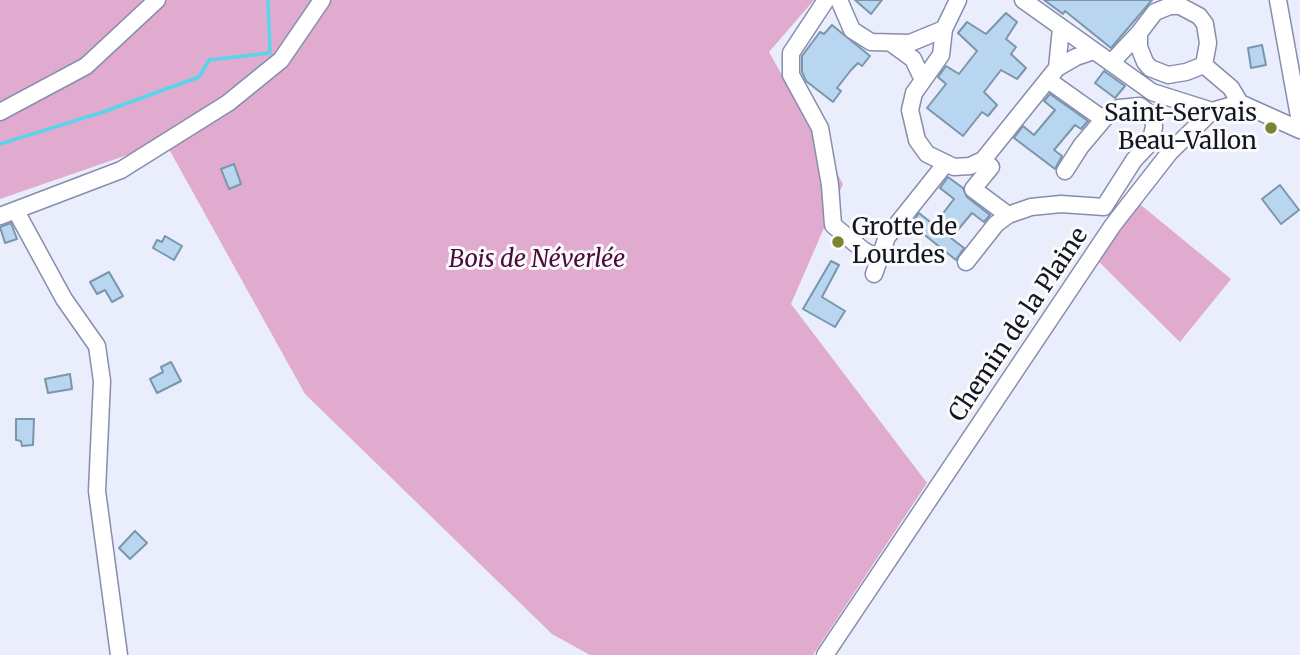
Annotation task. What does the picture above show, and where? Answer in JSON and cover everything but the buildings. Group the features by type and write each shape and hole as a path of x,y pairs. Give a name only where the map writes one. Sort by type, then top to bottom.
{"street":[{"path":"0,112 86,66 157,0"},
{"path":"119,655 97,491 102,381 97,346 8,213 121,170 228,103 281,60 322,0"},
{"path":"826,0 791,53 791,75 820,128 830,185 833,225 863,250 876,266 887,237 946,163"},
{"path":"839,0 852,30 872,42 910,43 944,30"},
{"path":"958,0 944,30 940,55 914,93 910,110 917,140 927,154 954,167 970,166 983,160 1052,74 1076,57 1094,51"},
{"path":"1023,0 1152,92 1212,111"},
{"path":"1278,0 1300,122"},
{"path":"1111,63 1156,12 1170,6 1193,5 1205,24 1208,43 1204,65"},
{"path":"1052,74 1061,28"},
{"path":"1139,33 1139,47 1145,62 1158,73 1178,74 1204,65"},
{"path":"891,43 913,59 923,80"},
{"path":"1204,65 1231,88 1240,103 1300,130"},
{"path":"1052,74 1103,119"},
{"name":"Chemin de la Plaine","path":"825,655 1113,225 1170,152 1212,111 1240,103"},
{"path":"966,262 996,224 1008,215 1031,207 1061,204 1104,207 1134,160 1150,144 1154,122 1149,113 1140,106 1119,108 1103,119 1065,171"},
{"path":"983,160 991,167 972,188 1008,215"}],"green space":[{"name":"Bois de Néverlée","path":"0,0 814,0 769,52 843,184 791,304 927,483 813,655 590,655 552,634 305,394 165,142 0,199"},
{"path":"1136,201 1231,279 1180,342 1095,258"}],"waterway":[{"path":"0,144 103,112 199,77 209,60 270,53 268,0"}],"place":[{"name":"Saint-Servais Beau-Vallon","path":"1271,128"},
{"name":"Grotte de Lourdes","path":"838,242"}]}
